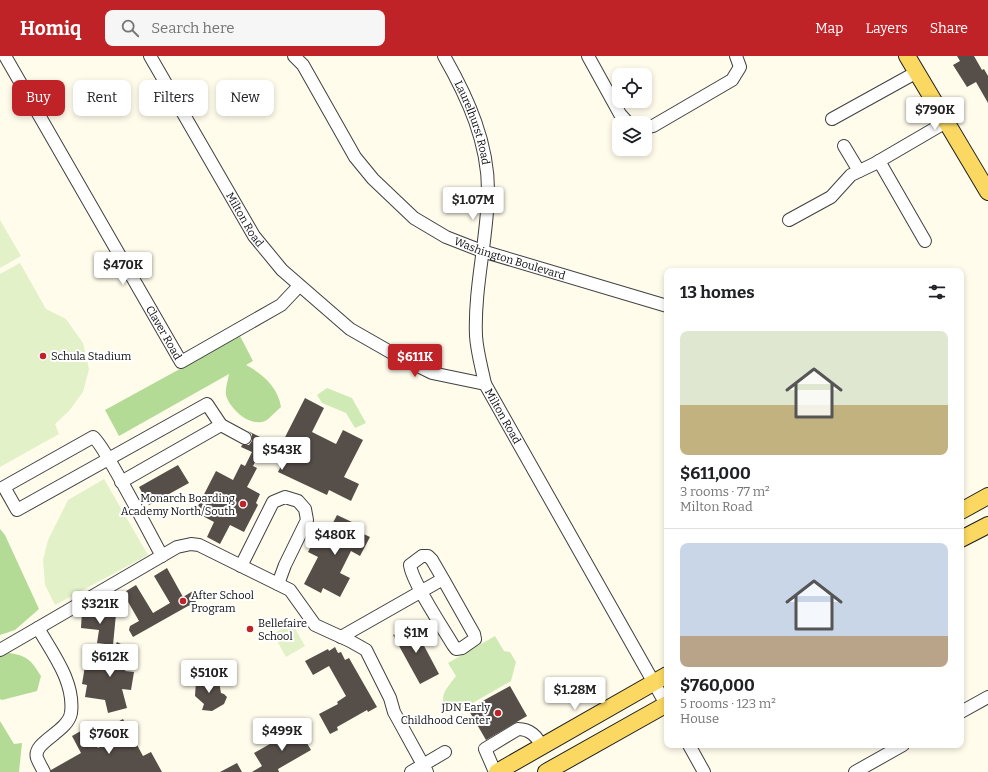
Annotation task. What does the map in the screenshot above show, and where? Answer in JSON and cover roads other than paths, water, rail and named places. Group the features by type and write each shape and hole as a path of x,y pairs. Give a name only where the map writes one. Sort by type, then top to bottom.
{"main road":[{"path":"908,56 946,122 986,184"},
{"path":"964,509 988,496"},
{"path":"964,537 988,525"},
{"path":"496,772 660,679"},
{"path":"546,772 664,707"}],"street":[{"name":"Claver Road","path":"5,56 181,362 281,304 299,286"},
{"name":"Milton Road","path":"150,56 254,236 282,270 350,329 392,353 432,373 485,384 660,679 664,694"},
{"name":"Washington Boulevard","path":"294,56 303,65 355,157 373,179 414,218 446,237 482,251 664,305"},
{"name":"Laurelhurst Road","path":"444,56 472,111 484,151 488,193 477,292 476,338 485,384"},
{"path":"588,56 622,116"},
{"path":"652,126 732,80 740,67 736,56"},
{"path":"832,119 917,72"},
{"path":"789,220 831,197 851,175 879,161 946,122"},
{"path":"844,146 859,171"},
{"path":"879,161 925,241"},
{"path":"162,556 108,459 97,439 93,437 4,487 17,510 108,459 207,404 221,425 245,438"},
{"path":"121,482 221,425"},
{"path":"241,566 273,502 285,497 298,501 305,508 307,520 285,565 278,584"},
{"path":"0,650 177,547 191,544 198,545 290,590 315,625 366,650 390,698 394,712 425,769"},
{"path":"422,556 428,556 443,579 474,634 475,639 462,648 456,649 452,645 411,571 410,565 422,556"},
{"path":"341,637 443,579"},
{"path":"38,628 69,683 71,714 63,728 37,751 37,757 44,772"},
{"path":"964,710 988,697"},
{"path":"496,772 485,749 518,729 522,729 533,734 539,740 541,746"},
{"path":"691,748 704,772"},
{"path":"855,772 898,748"},
{"path":"411,772 425,769 445,752"}],"place":[{"name":"Schula Stadium","path":"43,356"},
{"name":"Monarch Boarding Academy North/South","path":"243,504"},
{"name":"After School Program","path":"183,601"},
{"name":"Bellefaire School","path":"250,629"},
{"name":"JDN Early Childhood Center","path":"498,713"}]}
